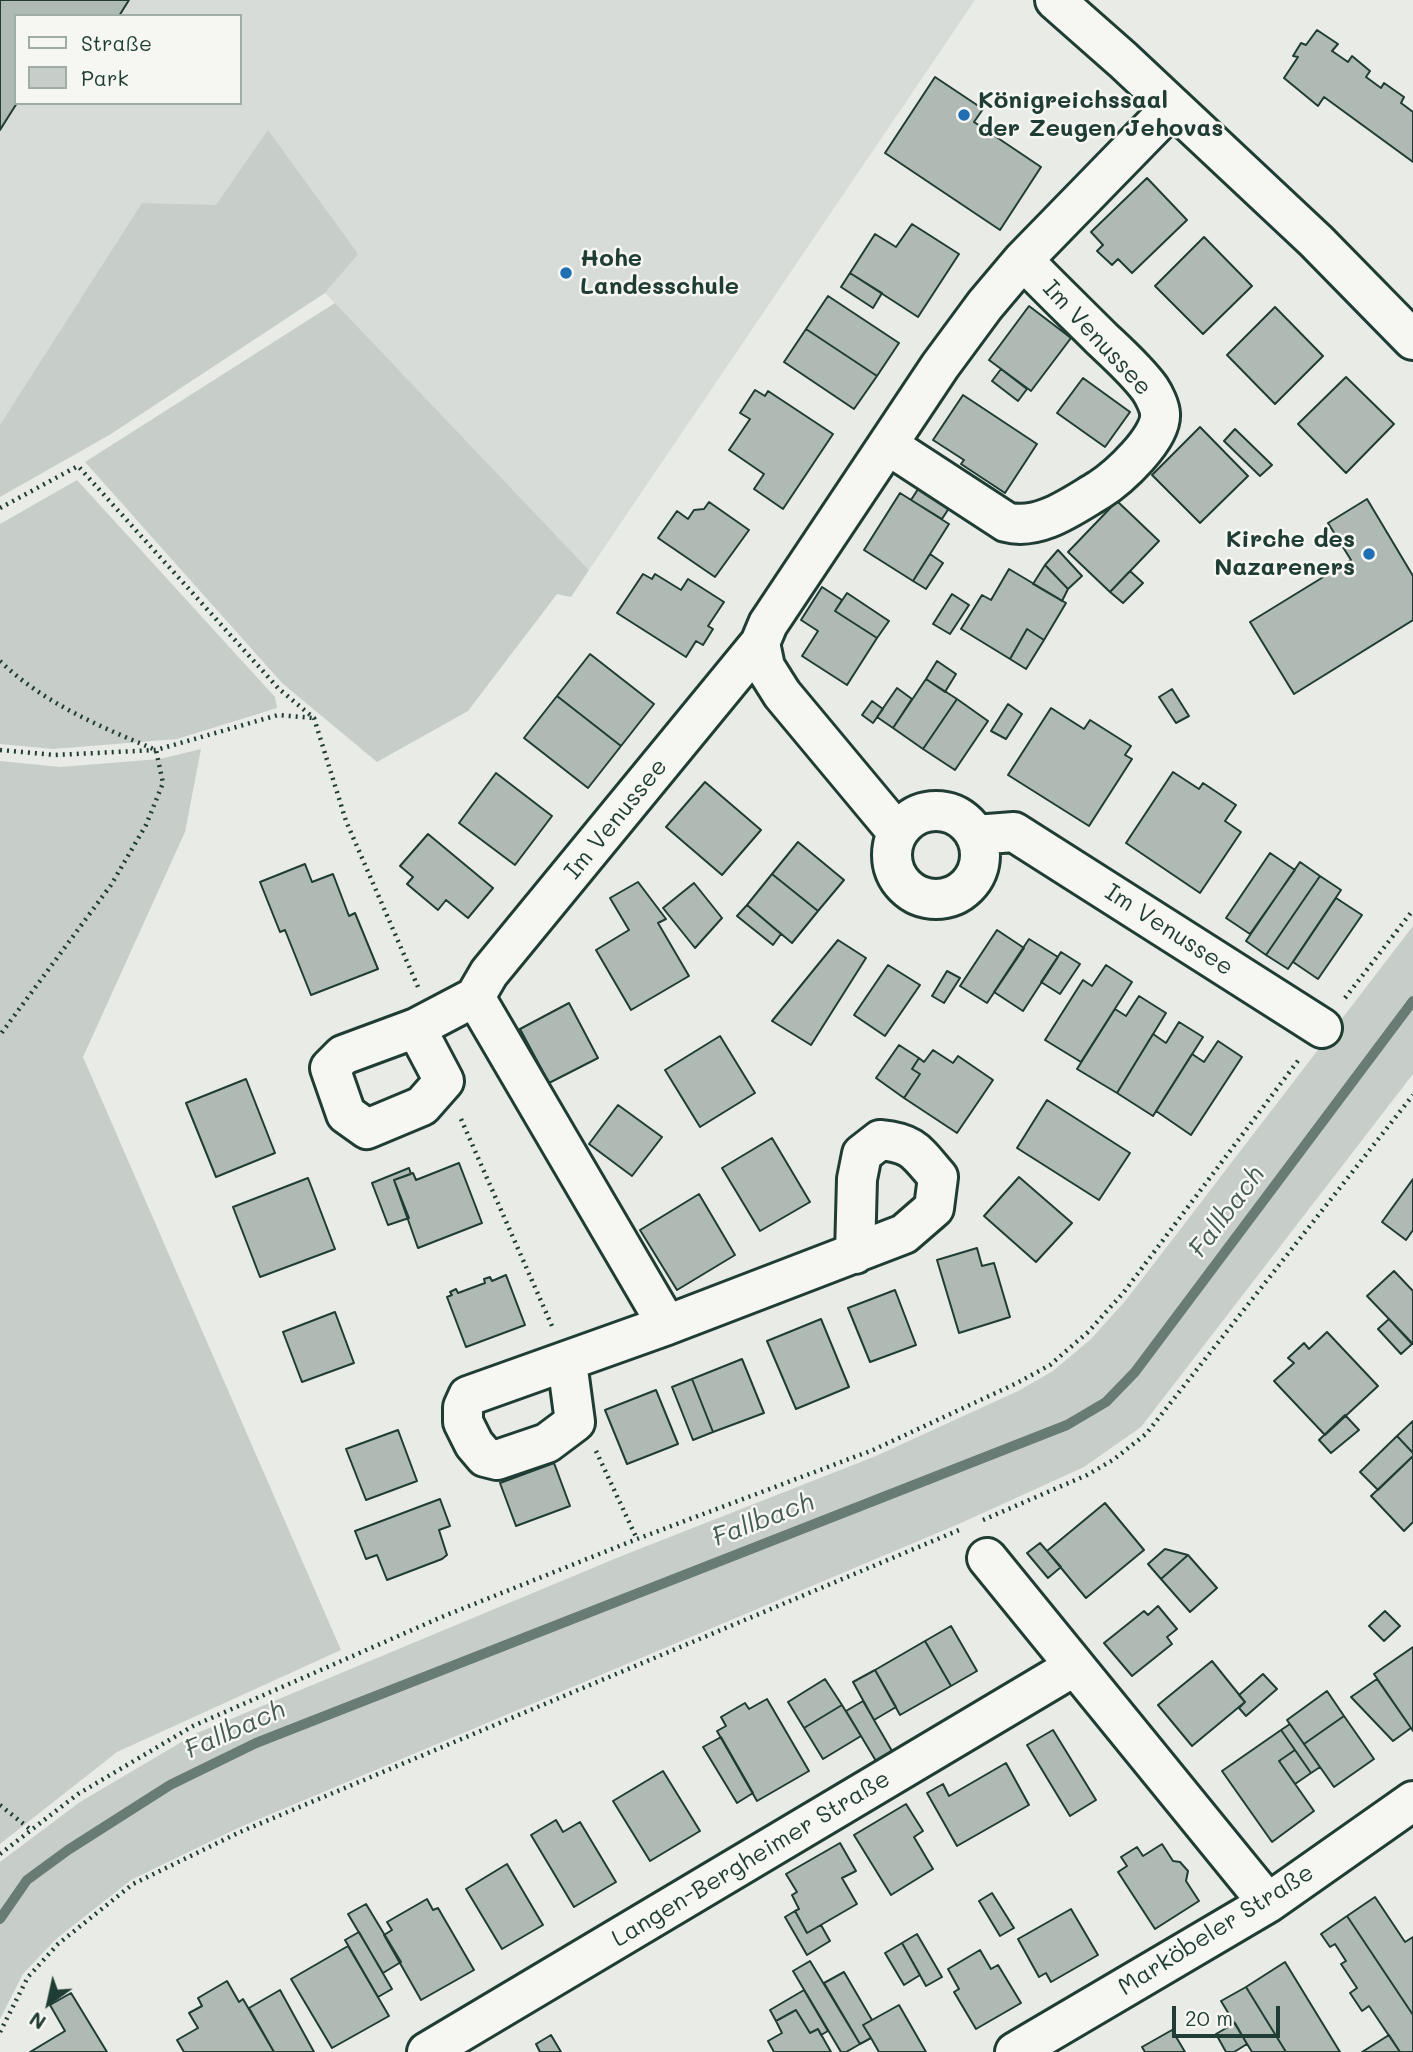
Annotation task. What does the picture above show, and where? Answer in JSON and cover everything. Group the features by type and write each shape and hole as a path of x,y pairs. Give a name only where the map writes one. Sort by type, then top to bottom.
{"street":[{"path":"1073,6 1172,107 1316,241 1413,340"},
{"name":"Im Venussee","path":"444,1081 422,1106 367,1129 346,1114 330,1069 343,1055 424,1024 475,996 489,973 760,643 768,624 940,366 985,305 1023,260 1172,107"},
{"name":"Im Venussee","path":"888,445 1006,522 1017,525 1054,516 1103,488 1141,453 1157,432 1160,413 1152,391 1023,260"},
{"path":"760,643 765,667 782,694 897,832"},
{"path":"924,811 951,813 970,825 975,835 979,852 976,876 970,885 944,899 921,895 901,880 892,863 892,847 897,832 909,819 924,811"},
{"name":"Im Venussee","path":"975,835 1014,832 1322,1028"},
{"path":"475,996 667,1325"},
{"path":"424,1024 444,1081"},
{"path":"567,1362 575,1422 547,1443 497,1460 485,1457 474,1444 463,1422 463,1407 468,1396 567,1362 855,1254"},
{"path":"981,1540 1074,1667 1268,1903"},
{"name":"Langen-Bergheimer Straße","path":"427,2052 1074,1667"},
{"name":"Marköbeler Straße","path":"1015,2052 1268,1903 1413,1801"}],"path":[{"path":"0,508 78,466 279,689 314,718 346,821 424,1024"},
{"path":"0,661 31,689 108,729 156,750"},
{"path":"0,750 55,755 156,750 278,715 314,718"},
{"path":"0,1035 111,885 146,825 163,783 156,750"},
{"path":"0,1854 78,1794 193,1726 444,1616 637,1539 873,1450 1050,1365 1088,1332 1124,1292 1413,910"},
{"path":"444,1081 567,1362"},
{"path":"981,1540 1113,1460 1146,1434 1413,1095"},
{"path":"575,1422 593,1445 637,1539"},
{"path":"0,2032 28,1977 58,1944 133,1884 240,1832 964,1528"},
{"path":"0,1804 31,1830"}],"shaded area":[{"name":"Hohe Landesschule","path":"0,0 975,0 589,570 325,293 358,253 216,205 0,425"}],"green space":[{"path":"268,130 358,254 325,293 111,434 0,497 0,425 142,203 216,205"},
{"path":"335,303 589,570 571,597 557,594 468,711 377,762 282,683 85,462"},
{"path":"77,480 275,697 277,708 177,739 53,749 0,744 0,524"},
{"path":"201,749 185,832 83,1057 341,1650 117,1752 0,1844 0,761 60,767 160,759"},
{"path":"1413,926 1413,1074 1141,1427 1084,1467 961,1523 238,1828 131,1880 55,1940 23,1974 0,2019 0,1862 80,1802 195,1734 619,1557 876,1456 1018,1391 1053,1371 1091,1339 1126,1300"}],"building":[{"path":"0,0 129,0 120,14 14,14 16,105 0,130"},
{"path":"1317,30 1338,44 1332,51 1348,62 1352,56 1370,71 1366,77 1381,88 1384,83 1404,97 1401,103 1413,112 1413,162 1324,97 1318,106 1284,78 1298,57 1293,56 1301,43 1306,45"},
{"path":"935,77 983,109 974,122 1041,167 1000,230 885,153"},
{"path":"1147,178 1187,220 1132,273 1118,259 1112,265 1097,251 1103,245 1091,232"},
{"path":"912,224 959,254 918,317 850,273 875,234 896,247"},
{"path":"1204,237 1252,286 1203,334 1155,286"},
{"path":"850,273 882,293 873,308 841,287"},
{"path":"828,296 899,343 877,376 806,329"},
{"path":"1029,306 1071,338 1031,391 989,360"},
{"path":"1275,307 1323,356 1275,404 1227,355"},
{"path":"806,329 877,376 854,409 784,362"},
{"path":"1001,369 1027,389 1018,401 992,381"},
{"path":"1346,377 1394,424 1346,473 1298,424"},
{"path":"1083,378 1130,412 1105,447 1057,413"},
{"path":"755,390 765,396 768,391 833,434 783,509 754,489 764,474 729,450 750,419 740,413"},
{"path":"963,395 1037,444 1005,493 961,464 964,460 933,440"},
{"path":"1200,427 1248,476 1200,523 1152,475"},
{"path":"1235,429 1272,465 1260,476 1224,441"},
{"path":"920,486 951,505 942,519 911,500"},
{"path":"900,493 949,524 913,581 864,550"},
{"path":"1367,499 1413,576 1413,620 1294,694 1250,622 1351,560 1328,523"},
{"path":"1117,501 1159,541 1110,592 1068,552"},
{"path":"709,502 749,530 715,577 658,538 677,511 688,519 694,510 704,509"},
{"path":"1058,550 1082,576 1068,589 1045,565"},
{"path":"930,554 943,563 926,589 913,581"},
{"path":"1045,565 1068,589 1062,601 1033,584"},
{"path":"1009,569 1066,603 1044,640 1027,629 1010,659 961,629 982,595 991,600"},
{"path":"1130,571 1143,583 1123,603 1110,592"},
{"path":"643,574 652,579 655,574 681,590 688,579 724,602 708,626 713,629 703,645 696,641 686,657 617,613"},
{"path":"822,587 842,600 835,611 877,638 847,685 802,656 818,631 801,620"},
{"path":"847,593 889,621 877,638 835,611"},
{"path":"952,594 969,605 950,634 933,624"},
{"path":"1027,629 1044,640 1026,669 1010,659"},
{"path":"590,654 654,704 621,746 557,696"},
{"path":"937,661 956,674 945,692 926,679"},
{"path":"926,679 957,699 923,749 893,728"},
{"path":"897,688 912,699 893,728 877,717"},
{"path":"1172,689 1189,716 1176,723 1159,697"},
{"path":"557,696 621,746 588,788 524,738"},
{"path":"957,699 988,721 955,770 923,749"},
{"path":"872,701 883,709 873,723 862,715"},
{"path":"1008,704 1022,714 1006,739 991,731"},
{"path":"1051,708 1084,729 1090,720 1131,746 1125,755 1132,759 1089,826 1008,775"},
{"path":"1173,772 1199,789 1203,783 1236,805 1225,821 1241,832 1200,893 1126,843"},
{"path":"496,773 552,816 515,865 459,823"},
{"path":"705,782 761,830 722,875 666,827"},
{"path":"428,834 493,888 468,918 446,900 438,910 407,884 413,877 400,866"},
{"path":"798,842 844,880 818,911 772,874"},
{"path":"1270,853 1295,870 1250,934 1226,918"},
{"path":"1300,862 1320,876 1266,955 1246,941"},
{"path":"305,864 312,882 333,874 349,916 355,913 378,969 311,995 285,930 280,932 260,882"},
{"path":"772,874 818,911 792,943 747,905"},
{"path":"1320,876 1341,890 1288,969 1266,955"},
{"path":"638,882 666,919 658,923 689,976 631,1010 596,950 629,930 610,898"},
{"path":"694,883 722,918 695,948 663,908"},
{"path":"1336,898 1362,915 1318,979 1293,962"},
{"path":"747,905 781,934 773,945 737,916"},
{"path":"997,930 1024,948 987,1003 960,986"},
{"path":"1029,939 1058,957 1023,1011 994,992"},
{"path":"838,940 866,958 811,1045 772,1021"},
{"path":"1061,952 1080,964 1060,994 1041,982"},
{"path":"888,965 920,985 885,1036 854,1015"},
{"path":"1106,965 1132,982 1081,1062 1045,1040 1083,980 1092,986"},
{"path":"947,971 960,978 944,1003 932,996"},
{"path":"1139,996 1166,1013 1117,1093 1077,1069 1115,1009 1126,1016"},
{"path":"569,1003 598,1058 549,1083 520,1029"},
{"path":"1179,1022 1203,1037 1153,1116 1117,1093 1153,1034 1166,1043"},
{"path":"720,1036 755,1093 700,1127 665,1070"},
{"path":"1218,1041 1242,1057 1191,1135 1156,1111 1192,1054 1204,1062"},
{"path":"899,1045 919,1058 912,1069 920,1074 904,1098 876,1078"},
{"path":"933,1050 953,1063 958,1056 993,1080 957,1133 904,1098 920,1074 912,1069 919,1058 924,1062"},
{"path":"246,1079 275,1153 216,1177 186,1103"},
{"path":"1047,1100 1130,1153 1099,1200 1017,1148"},
{"path":"618,1105 662,1137 632,1176 589,1144"},
{"path":"772,1138 810,1202 760,1231 722,1168"},
{"path":"459,1163 482,1223 418,1248 394,1180 413,1173 416,1180"},
{"path":"409,1168 411,1174 394,1180 409,1218 388,1225 372,1183"},
{"path":"1019,1177 1072,1223 1036,1262 984,1216"},
{"path":"308,1178 335,1249 260,1277 233,1207"},
{"path":"1413,1179 1413,1230 1406,1240 1382,1222"},
{"path":"699,1194 735,1255 677,1290 640,1230"},
{"path":"977,1248 982,1266 994,1263 1010,1317 959,1333 937,1260"},
{"path":"1394,1271 1413,1291 1413,1344 1367,1296"},
{"path":"506,1275 525,1325 466,1347 447,1297 456,1289 458,1293 485,1283 484,1279 490,1277 492,1281"},
{"path":"895,1290 916,1345 870,1362 848,1308"},
{"path":"335,1312 354,1363 302,1382 283,1332"},
{"path":"821,1319 849,1387 796,1409 767,1341"},
{"path":"1389,1319 1412,1344 1401,1354 1378,1329"},
{"path":"1327,1332 1378,1386 1325,1435 1274,1381 1294,1363 1288,1358 1304,1343 1309,1349"},
{"path":"742,1359 764,1413 713,1432 692,1379"},
{"path":"692,1379 713,1432 693,1440 672,1387"},
{"path":"656,1390 678,1444 627,1464 605,1410"},
{"path":"1345,1415 1359,1430 1331,1453 1319,1440"},
{"path":"1413,1421 1413,1453 1397,1436"},
{"path":"398,1430 417,1481 366,1500 346,1449"},
{"path":"1397,1436 1413,1456 1378,1490 1360,1472"},
{"path":"1413,1456 1413,1522 1404,1531 1371,1496"},
{"path":"554,1463 570,1506 516,1526 500,1483"},
{"path":"440,1499 450,1526 439,1530 447,1555 387,1580 377,1555 366,1559 355,1531"},
{"path":"1105,1503 1144,1550 1086,1598 1047,1551"},
{"path":"1040,1543 1061,1567 1048,1578 1027,1553"},
{"path":"1165,1549 1188,1555 1161,1579 1148,1564"},
{"path":"1188,1555 1217,1588 1190,1612 1161,1579"},
{"path":"1158,1606 1177,1629 1167,1637 1172,1644 1132,1676 1104,1643 1144,1611 1148,1615"},
{"path":"1385,1611 1400,1626 1384,1641 1369,1626"},
{"path":"951,1626 977,1671 951,1686 925,1641"},
{"path":"925,1641 951,1686 900,1715 875,1670"},
{"path":"1413,1647 1413,1731 1374,1674"},
{"path":"1212,1661 1245,1702 1192,1746 1158,1705"},
{"path":"875,1670 896,1707 874,1720 853,1682"},
{"path":"1263,1674 1277,1689 1246,1716 1239,1708 1245,1702 1239,1695"},
{"path":"825,1679 842,1705 804,1728 788,1702"},
{"path":"1377,1679 1411,1728 1393,1741 1351,1697"},
{"path":"1327,1691 1344,1716 1304,1744 1287,1720"},
{"path":"767,1699 809,1771 757,1801 717,1731 726,1726 721,1717 745,1703 749,1709"},
{"path":"863,1701 892,1751 876,1761 846,1711"},
{"path":"842,1705 861,1736 823,1759 804,1728"},
{"path":"1344,1716 1374,1759 1334,1787 1304,1744"},
{"path":"1290,1724 1320,1767 1311,1773 1281,1730"},
{"path":"1053,1730 1096,1800 1070,1816 1027,1745"},
{"path":"1281,1730 1295,1750 1279,1761 1314,1811 1272,1842 1222,1771"},
{"path":"721,1737 753,1793 737,1803 703,1747"},
{"path":"1295,1750 1311,1773 1295,1784 1279,1761"},
{"path":"1006,1763 1029,1805 957,1846 927,1793 943,1784 949,1796"},
{"path":"663,1771 700,1831 650,1861 613,1801"},
{"path":"906,1804 923,1831 914,1837 933,1869 891,1895 854,1835"},
{"path":"556,1820 563,1832 580,1822 616,1882 574,1907 531,1835"},
{"path":"840,1843 856,1871 842,1878 857,1904 807,1933 795,1911 799,1909 792,1895 797,1892 786,1874"},
{"path":"1162,1844 1173,1861 1180,1862 1188,1871 1186,1881 1199,1901 1155,1929 1118,1872 1127,1866 1121,1857 1137,1847 1143,1856"},
{"path":"507,1864 543,1925 502,1949 466,1889"},
{"path":"992,1893 1014,1928 1000,1936 979,1901"},
{"path":"1375,1897 1405,1942 1413,1937 1413,2015 1347,1916"},
{"path":"427,1899 433,1910 438,1908 474,1970 421,2000 384,1935 392,1930 387,1922"},
{"path":"366,1904 401,1962 383,1973 348,1914"},
{"path":"1071,1909 1098,1955 1051,1982 1046,1973 1039,1977 1018,1939"},
{"path":"795,1911 807,1933 821,1925 830,1941 807,1955 785,1917"},
{"path":"1347,1916 1413,2015 1413,2052 1400,2052 1369,2006 1362,2011 1350,1993 1357,1988 1341,1964 1346,1961 1335,1944 1330,1947 1321,1934"},
{"path":"359,1932 392,1989 378,1997 345,1940"},
{"path":"917,1934 942,1977 926,1986 902,1943"},
{"path":"902,1943 920,1975 904,1985 885,1953"},
{"path":"348,1946 389,2016 332,2048 291,1979"},
{"path":"980,1950 991,1969 998,1965 1021,2003 976,2029 954,1992 959,1989 948,1969"},
{"path":"810,1961 860,2044 846,2052 841,2052 793,1971"},
{"path":"1285,1962 1340,2052 1286,2052 1246,1987"},
{"path":"844,1972 872,2020 863,2025 871,2038 860,2044 824,1983"},
{"path":"227,1981 239,2002 243,1999 274,2052 184,2052 177,2040 198,2028 189,2013 202,2006 198,1998"},
{"path":"1246,1987 1286,2052 1252,2052 1221,2001"},
{"path":"280,1990 314,2052 274,2052 249,2008"},
{"path":"804,1990 828,2031 821,2035 818,2029 810,2033 796,2010 776,2021 770,2010"},
{"path":"71,1993 107,2052 30,2052 65,2031 50,2005"},
{"path":"899,2005 926,2052 879,2052 863,2025"},
{"path":"796,2010 810,2033 818,2029 831,2052 774,2052 768,2041 782,2033 776,2021"},
{"path":"1235,2023 1247,2044 1234,2052 1226,2052 1216,2034"},
{"path":"1172,2030 1185,2052 1145,2052 1142,2047"},
{"path":"551,2035 561,2052 540,2052 536,2044"},
{"path":"1389,2035 1400,2052 1362,2052"}],"waterway":[{"name":"Fallbach","path":"0,1919 27,1880 68,1850 170,1785 256,1743 1067,1425 1106,1402 1135,1372 1413,1001"}],"place":[{"name":"Königreichssaal der Zeugen Jehovas","path":"964,115"},
{"name":"Hohe Landesschule","path":"566,273"},
{"name":"Kirche des Nazareners","path":"1369,554"}]}
